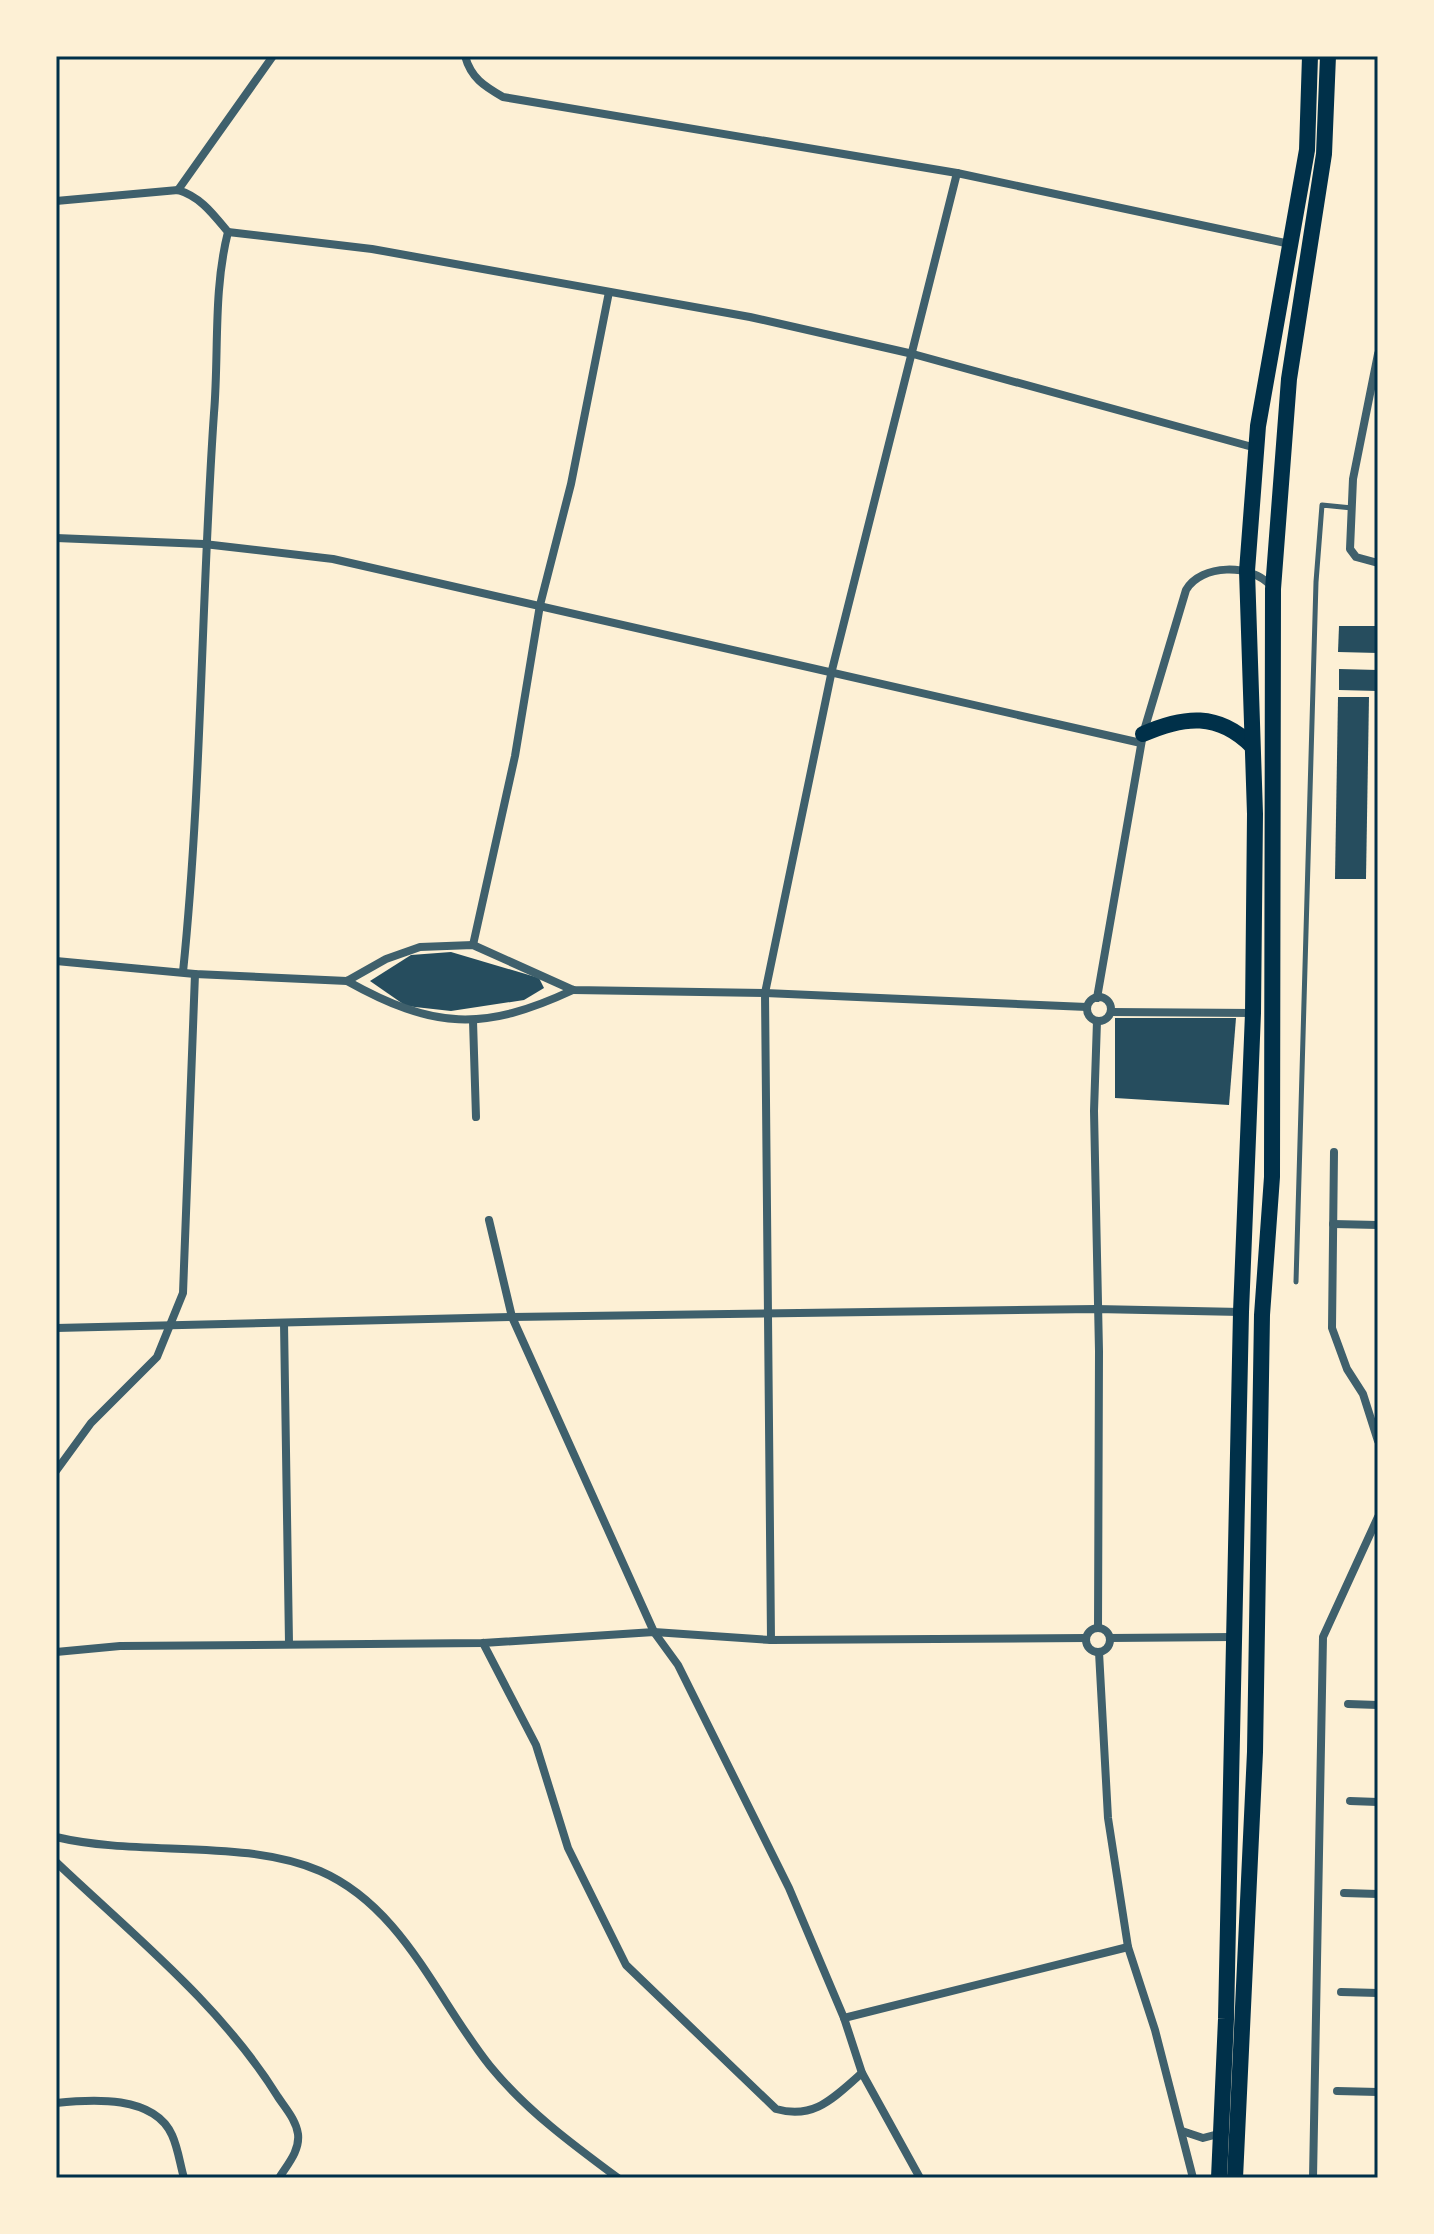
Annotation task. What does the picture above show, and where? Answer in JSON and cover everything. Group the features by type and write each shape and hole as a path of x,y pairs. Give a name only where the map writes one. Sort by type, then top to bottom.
{"highway":[{"path":"1219,2178 1241,1312 1253,1013 1252,746 1247,571 1256,448 1307,150 1310,56"},
{"path":"1235,2178 1255,1752 1262,1315 1272,1177 1273,589 1289,379 1324,154 1328,56"},
{"path":"1247,571 1276,549"},
{"path":"1142,739 1181,719 1211,720 1239,733 1252,746"}],"street":[{"path":"178,190 273,56"},
{"path":"465,56 480,84 503,97 957,173 1291,244"},
{"path":"771,1640 771,1314 765,993 832,670 957,173"},
{"path":"56,201 178,190 191,194 206,206 228,232 372,249 750,317 913,354 1256,448"},
{"path":"183,972 197,828 204,544 219,283 228,232"},
{"path":"473,945 515,756 540,605 571,484 609,292"},
{"path":"1378,354 1356,465 1350,552 1378,563"},
{"path":"56,538 204,544 333,559 1142,739"},
{"path":"56,961 195,974 347,981 404,1011 473,1021 507,1014 573,990 765,993 1087,1007 1097,998 1142,739 1173,624 1192,580 1212,572 1247,571 1261,576 1273,589"},
{"path":"347,981 386,959 420,947 473,945 573,990"},
{"path":"56,1471 91,1423 157,1357 173,1325 183,1293 195,974"},
{"path":"1097,998 1106,1000 1111,1012"},
{"path":"1087,1007 1089,1016 1097,1021 1106,1019 1111,1012"},
{"path":"1111,1012 1253,1013"},
{"path":"473,1021 476,1117"},
{"path":"1097,1021 1098,1628 1110,1638 1234,1637"},
{"path":"1334,1152 1332,1328 1347,1369 1363,1394 1378,1441"},
{"path":"489,1220 512,1317 654,1632 678,1665 789,1888 844,2018 862,2073 920,2178"},
{"path":"1333,1224 1378,1225"},
{"path":"56,1328 512,1317 1096,1309 1241,1312"},
{"path":"284,1323 289,1643"},
{"path":"1313,2178 1323,1637 1378,1517"},
{"path":"56,1652 120,1646 483,1643 654,1632 771,1640 1086,1638 1098,1628"},
{"path":"1086,1638 1088,1646 1099,1652"},
{"path":"1099,1652 1108,1647 1110,1638"},
{"path":"483,1643 536,1745 568,1848 626,1965 776,2109 793,2114 825,2106 862,2073"},
{"path":"1099,1652 1108,1818 1128,1947 1193,2178"},
{"path":"1348,1704 1378,1705"},
{"path":"1350,1801 1378,1802"},
{"path":"56,1837 121,1846 265,1856 323,1872 381,1913 403,1937 488,2063 515,2095 561,2136 618,2178"},
{"path":"56,1862 194,1991 252,2055 295,2123 298,2138 296,2150 279,2178"},
{"path":"1344,1893 1378,1894"},
{"path":"844,2018 1128,1947"},
{"path":"1341,1992 1378,1993"},
{"path":"1337,2091 1378,2092"},
{"path":"56,2103 125,2103 146,2108 159,2117 172,2133 184,2178"},
{"path":"1182,2131 1203,2138 1222,2133"}],"lane":[{"path":"1296,1282 1318,551 1322,505 1352,508"}],"building":[{"path":"1339,626 1378,626 1378,653 1338,652"},
{"path":"1339,669 1378,670 1378,691 1339,690"},
{"path":"1338,697 1369,697 1366,879 1335,879"},
{"path":"451,952 539,978 544,988 524,1000 451,1011 406,1006 370,981 411,955"},
{"path":"1115,1018 1236,1018 1229,1105 1115,1098"}]}
